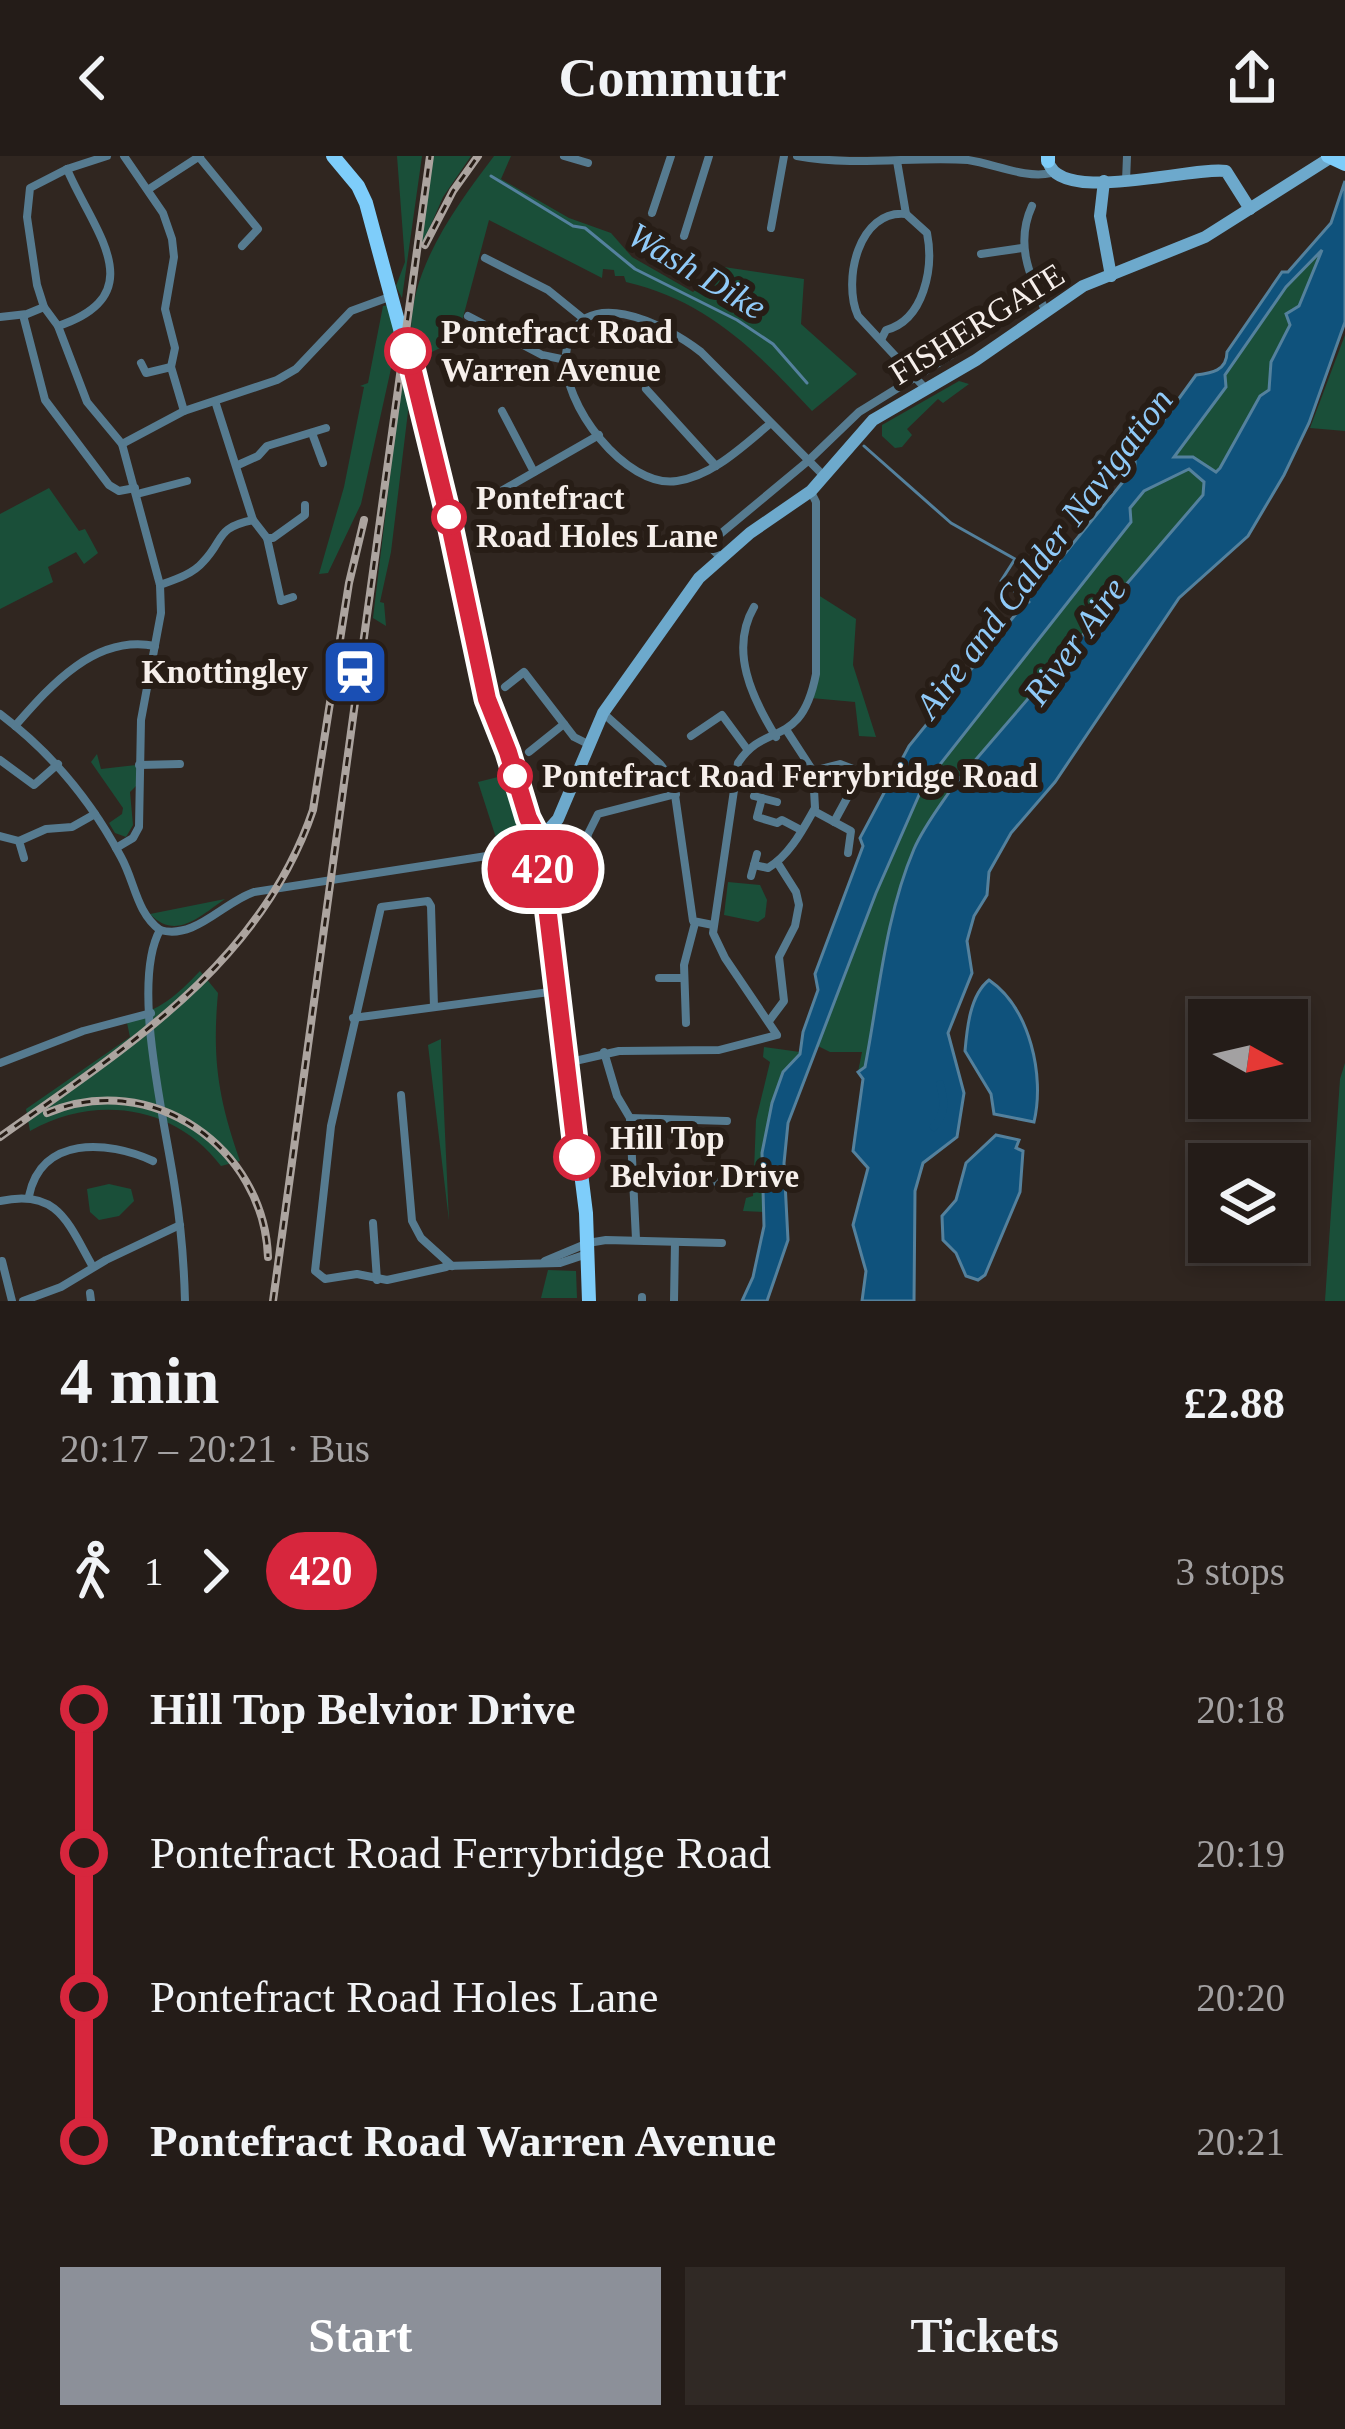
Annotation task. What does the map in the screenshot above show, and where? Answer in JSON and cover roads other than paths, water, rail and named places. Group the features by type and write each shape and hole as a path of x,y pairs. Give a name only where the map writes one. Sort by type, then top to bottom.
{"main road":[{"path":"333,156 366,203 454,539 478,664 539,839 577,1157 588,1301"},
{"path":"1330,156 1345,164"},
{"name":"FISHERGATE","path":"539,839 558,820 603,713 656,634 720,557 805,495 873,420 976,361 1083,286 1205,237 1330,156"},
{"path":"1049,163 1069,180 1098,186 1226,171 1250,209"},
{"path":"1098,186 1102,242 1111,276"}],"street":[{"path":"107,156 30,188 26,202 44,307 58,326 87,402 122,444 160,586 161,613 143,702 138,832 116,848"},
{"path":"124,156 148,189 172,239 174,257 166,294 175,348 172,368 184,411"},
{"path":"148,189 200,156 258,229 242,246"},
{"path":"652,213 671,156"},
{"path":"684,236 709,156"},
{"path":"771,228 784,156"},
{"path":"797,156 1000,161 1027,172 1049,163"},
{"path":"1126,181 1127,156"},
{"path":"570,157 588,163"},
{"path":"882,338 886,330 908,320 919,302 930,248 927,233 906,214 897,161"},
{"path":"58,326 81,319 96,307 110,279 106,241 67,170"},
{"path":"1032,206 1023,226 1022,248 1045,310"},
{"path":"906,214 885,215 872,223 863,237 852,292 858,316 927,390"},
{"path":"981,254 1022,248"},
{"path":"485,258 548,290 585,321"},
{"name":"FISHERGATE","path":"720,557 709,546 712,540 859,412 956,352 977,330 1037,293"},
{"path":"122,444 184,411 277,380 296,369 351,311 394,303"},
{"path":"0,317 44,307"},
{"path":"771,424 716,466 676,482 646,479 616,456 578,404 566,360 571,339 585,321 599,314 627,314 681,336 771,424 808,461 824,476"},
{"path":"23,315 45,400 109,485 136,491 187,481"},
{"path":"468,316 542,355 566,360"},
{"path":"868,325 891,328"},
{"path":"141,363 146,373 172,368"},
{"path":"646,389 716,466"},
{"path":"214,401 253,520 267,538 281,601 293,597"},
{"path":"502,411 534,472"},
{"path":"238,465 267,446 326,428"},
{"path":"312,433 322,463"},
{"path":"496,494 599,434"},
{"path":"566,1063 604,1052 700,1053 777,1035 725,958 713,925 738,763 747,749 787,731 811,698 816,502 805,495"},
{"path":"267,538 281,535 305,515 304,505"},
{"path":"160,586 203,563 224,530 253,520"},
{"path":"754,607 743,629 742,650 754,696 776,736"},
{"path":"15,726 65,673 88,659 117,646 154,646"},
{"path":"506,687 524,672 574,737 588,743"},
{"path":"603,713 673,781 695,923 683,978 686,1023"},
{"path":"0,714 58,764 116,848 142,912 160,930 175,933 194,928 257,891 506,854 539,839"},
{"path":"691,736 722,715 747,749"},
{"path":"529,752 564,724"},
{"path":"751,876 755,860 768,868 788,854 814,811 814,771 787,731"},
{"path":"0,760 34,785 58,764"},
{"path":"140,765 181,764"},
{"path":"814,771 839,764 864,767 834,822"},
{"path":"595,867 577,865 598,814 676,794"},
{"path":"777,802 758,797 757,817 789,822 799,829"},
{"path":"814,811 851,831 848,854"},
{"path":"0,836 19,841 46,829 72,827 95,814"},
{"path":"19,841 24,858"},
{"path":"770,1021 784,1001 779,957 795,926 799,905 777,862"},
{"path":"434,1007 428,902 378,906 331,1126 315,1261 318,1277 357,1274 378,1280 422,1268 543,1262 637,1239 722,1243"},
{"path":"695,923 713,925"},
{"path":"160,930 147,970 160,1100 180,1225 185,1301"},
{"path":"659,978 683,978"},
{"path":"353,1018 557,991"},
{"path":"0,1063 83,1031 152,1017"},
{"path":"604,1052 617,1096 630,1118 637,1239"},
{"path":"400,1095 412,1221 421,1238 449,1266"},
{"path":"630,1118 727,1120"},
{"path":"29,1196 42,1165 66,1150 100,1146 153,1161"},
{"path":"634,1179 728,1182"},
{"path":"0,1201 29,1196 43,1200 65,1219 93,1267"},
{"path":"373,1223 378,1280"},
{"path":"23,1301 61,1287 180,1225"},
{"path":"674,1301 675,1242"},
{"path":"4,1261 12,1301"}],"water":[{"path":"1345,181 1345,322 1309,423 1284,475 1248,536 1179,598 1055,782 1011,833 989,872 987,895 967,941 972,973 948,1033 964,1093 957,1137 923,1163 915,1191 914,1301 862,1301 866,1271 853,1225 868,1168 853,1151 863,1079 858,1072 865,1067 889,929 904,875 922,832 954,785 1203,495 1204,482 1189,469 1144,491 1130,508 1131,522 923,786 876,893 788,1123 784,1163 788,1240 767,1301 742,1301 753,1277 764,1226 762,1153 772,1103 783,1072 800,1054 818,990 815,974 863,846 860,838 909,746 1135,467 1135,459 1196,375 1221,367 1282,272 1288,272 1331,223","holes":["1322,250 1299,306 1286,314 1290,325 1271,362 1269,390 1260,396 1220,468 1216,472 1193,457 1174,457 1226,387 1225,375 1286,287"]},
{"path":"989,980 1015,1008 1031,1044 1037,1084 1034,1122 994,1114 991,1094 965,1051 974,1003"},
{"path":"996,1135 1019,1140 1016,1148 1023,1151 1020,1192 985,1275 978,1280 966,1276 956,1253 943,1240 942,1216 956,1200 966,1163"}],"waterway":[{"name":"Wash Dike","path":"491,176 573,226 585,228 635,269 737,320 773,344 807,383"},
{"name":"Wash Dike","path":"864,446 951,523 1015,559 1001,581 1029,602"},
{"path":"934,1127 943,1107 940,1084"}],"railway":[{"path":"273,1301 430,156"},
{"path":"425,245 478,156"},
{"path":"0,1137 184,998 260,914 290,865 313,810 349,583 364,520"},
{"path":"47,1113 86,1102 125,1101 162,1110 195,1127 224,1151 246,1182 262,1217 268,1257"}],"place":[{"name":"Pontefract Road Warren Avenue","path":"408,351"},
{"name":"Pontefract Road Holes Lane","path":"449,517"},
{"name":"Knottingley","path":"355,672"},
{"name":"Pontefract Road Ferrybridge Road","path":"515,776"},
{"name":"Hill Top Belvior Drive","path":"577,1157"}],"water label":[{"name":"Aire and Calder Navigation","path":"1044,553"},
{"name":"River Aire","path":"1075,641"}]}
